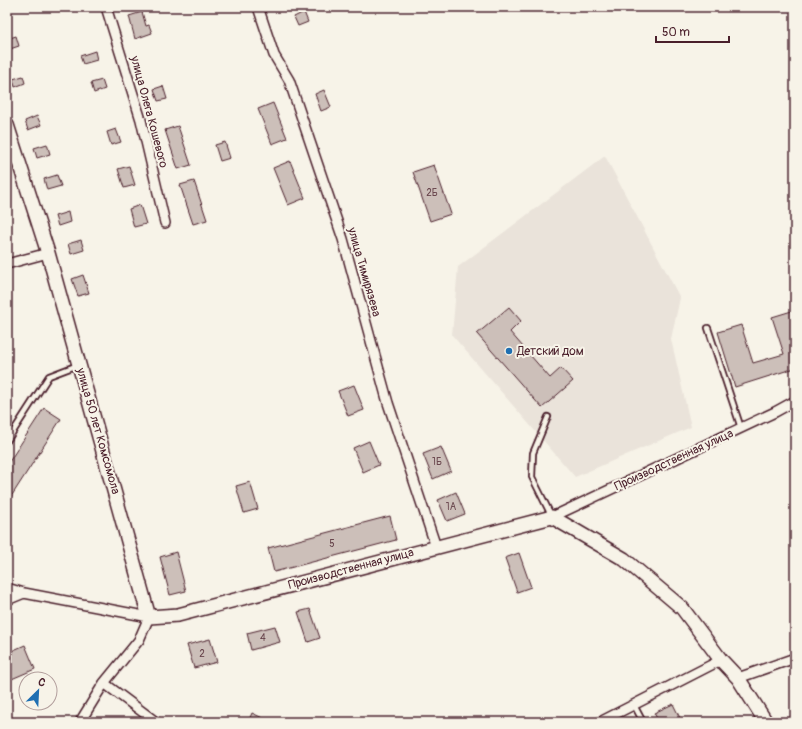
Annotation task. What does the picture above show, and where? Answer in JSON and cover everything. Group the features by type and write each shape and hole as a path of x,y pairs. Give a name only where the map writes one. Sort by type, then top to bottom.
{"street":[{"name":"улица Олега Кошевого","path":"106,7 141,120 165,223"},
{"name":"улица Тимирязева","path":"258,7 274,55 289,80 343,239 388,403 436,547"},
{"name":"улица 50 лет Комсомола","path":"7,125 48,253 150,617"},
{"path":"7,264 48,253"},
{"name":"Производственная улица","path":"150,617 178,615 552,517 775,412 795,400"},
{"path":"552,517 624,559 682,608 721,660 738,678 766,722"},
{"path":"7,588 24,593 150,617 139,640 104,683 80,722"},
{"path":"7,600 24,593"},
{"path":"738,678 795,658"},
{"path":"600,722 721,660"},
{"path":"104,683 156,722"}],"lane":[{"path":"708,328 741,428"},
{"path":"7,441 49,376 79,364"},
{"path":"548,417 533,453 532,477 552,517"},
{"path":"634,705 643,722"}],"shaded area":[{"path":"605,156 680,298 671,339 691,427 575,477 452,335 458,267"}],"building":[{"path":"142,12 146,26 149,25 152,33 135,39 129,16"},
{"path":"304,12 308,22 298,26 294,17"},
{"path":"16,36 19,46 7,50 7,39"},
{"path":"95,51 97,60 83,64 80,56"},
{"path":"23,76 25,83 15,87 13,79"},
{"path":"102,80 105,89 94,93 91,83"},
{"path":"163,86 167,99 158,101 154,89"},
{"path":"324,90 331,107 321,111 315,94"},
{"path":"273,103 287,138 272,144 258,109"},
{"path":"37,116 41,125 28,130 25,121"},
{"path":"178,126 191,165 178,169 165,130"},
{"path":"116,129 121,142 111,145 107,132"},
{"path":"225,142 230,158 220,161 215,145"},
{"path":"47,144 50,154 37,158 34,148"},
{"path":"290,161 305,198 288,205 273,168"},
{"path":"434,165 451,214 430,221 413,172"},
{"path":"129,166 135,185 124,188 118,169"},
{"path":"57,175 61,186 47,190 44,179"},
{"path":"194,181 207,220 193,224 180,185"},
{"path":"140,205 146,224 134,227 129,209"},
{"path":"68,212 70,222 58,226 55,216"},
{"path":"81,240 84,250 71,254 68,244"},
{"path":"83,275 89,293 78,296 72,279"},
{"name":"Детский дом","path":"509,307 521,321 510,332 550,378 561,368 573,381 542,408 477,334"},
{"path":"795,310 795,368 735,387 718,332 741,325 753,363 784,354 772,317"},
{"path":"354,385 364,410 348,416 338,391"},
{"path":"44,408 61,419 7,503 7,465"},
{"path":"369,441 379,465 363,472 353,448"},
{"path":"441,447 451,471 433,479 423,454"},
{"path":"250,482 258,509 244,513 236,486"},
{"path":"456,492 465,514 447,521 438,500"},
{"path":"390,516 396,540 274,572 268,548"},
{"path":"176,552 186,591 170,595 160,557"},
{"path":"519,553 531,587 517,592 505,558"},
{"path":"310,609 320,638 308,642 298,612"},
{"path":"275,626 280,642 251,650 247,633"},
{"path":"210,639 217,662 194,668 187,645"},
{"path":"25,645 35,669 30,671 18,671 18,676 7,681 7,653"},
{"path":"673,704 682,722 659,722 654,713"},
{"path":"252,713 271,722 248,722"}],"place":[{"name":"Детский дом","path":"509,351"}]}
